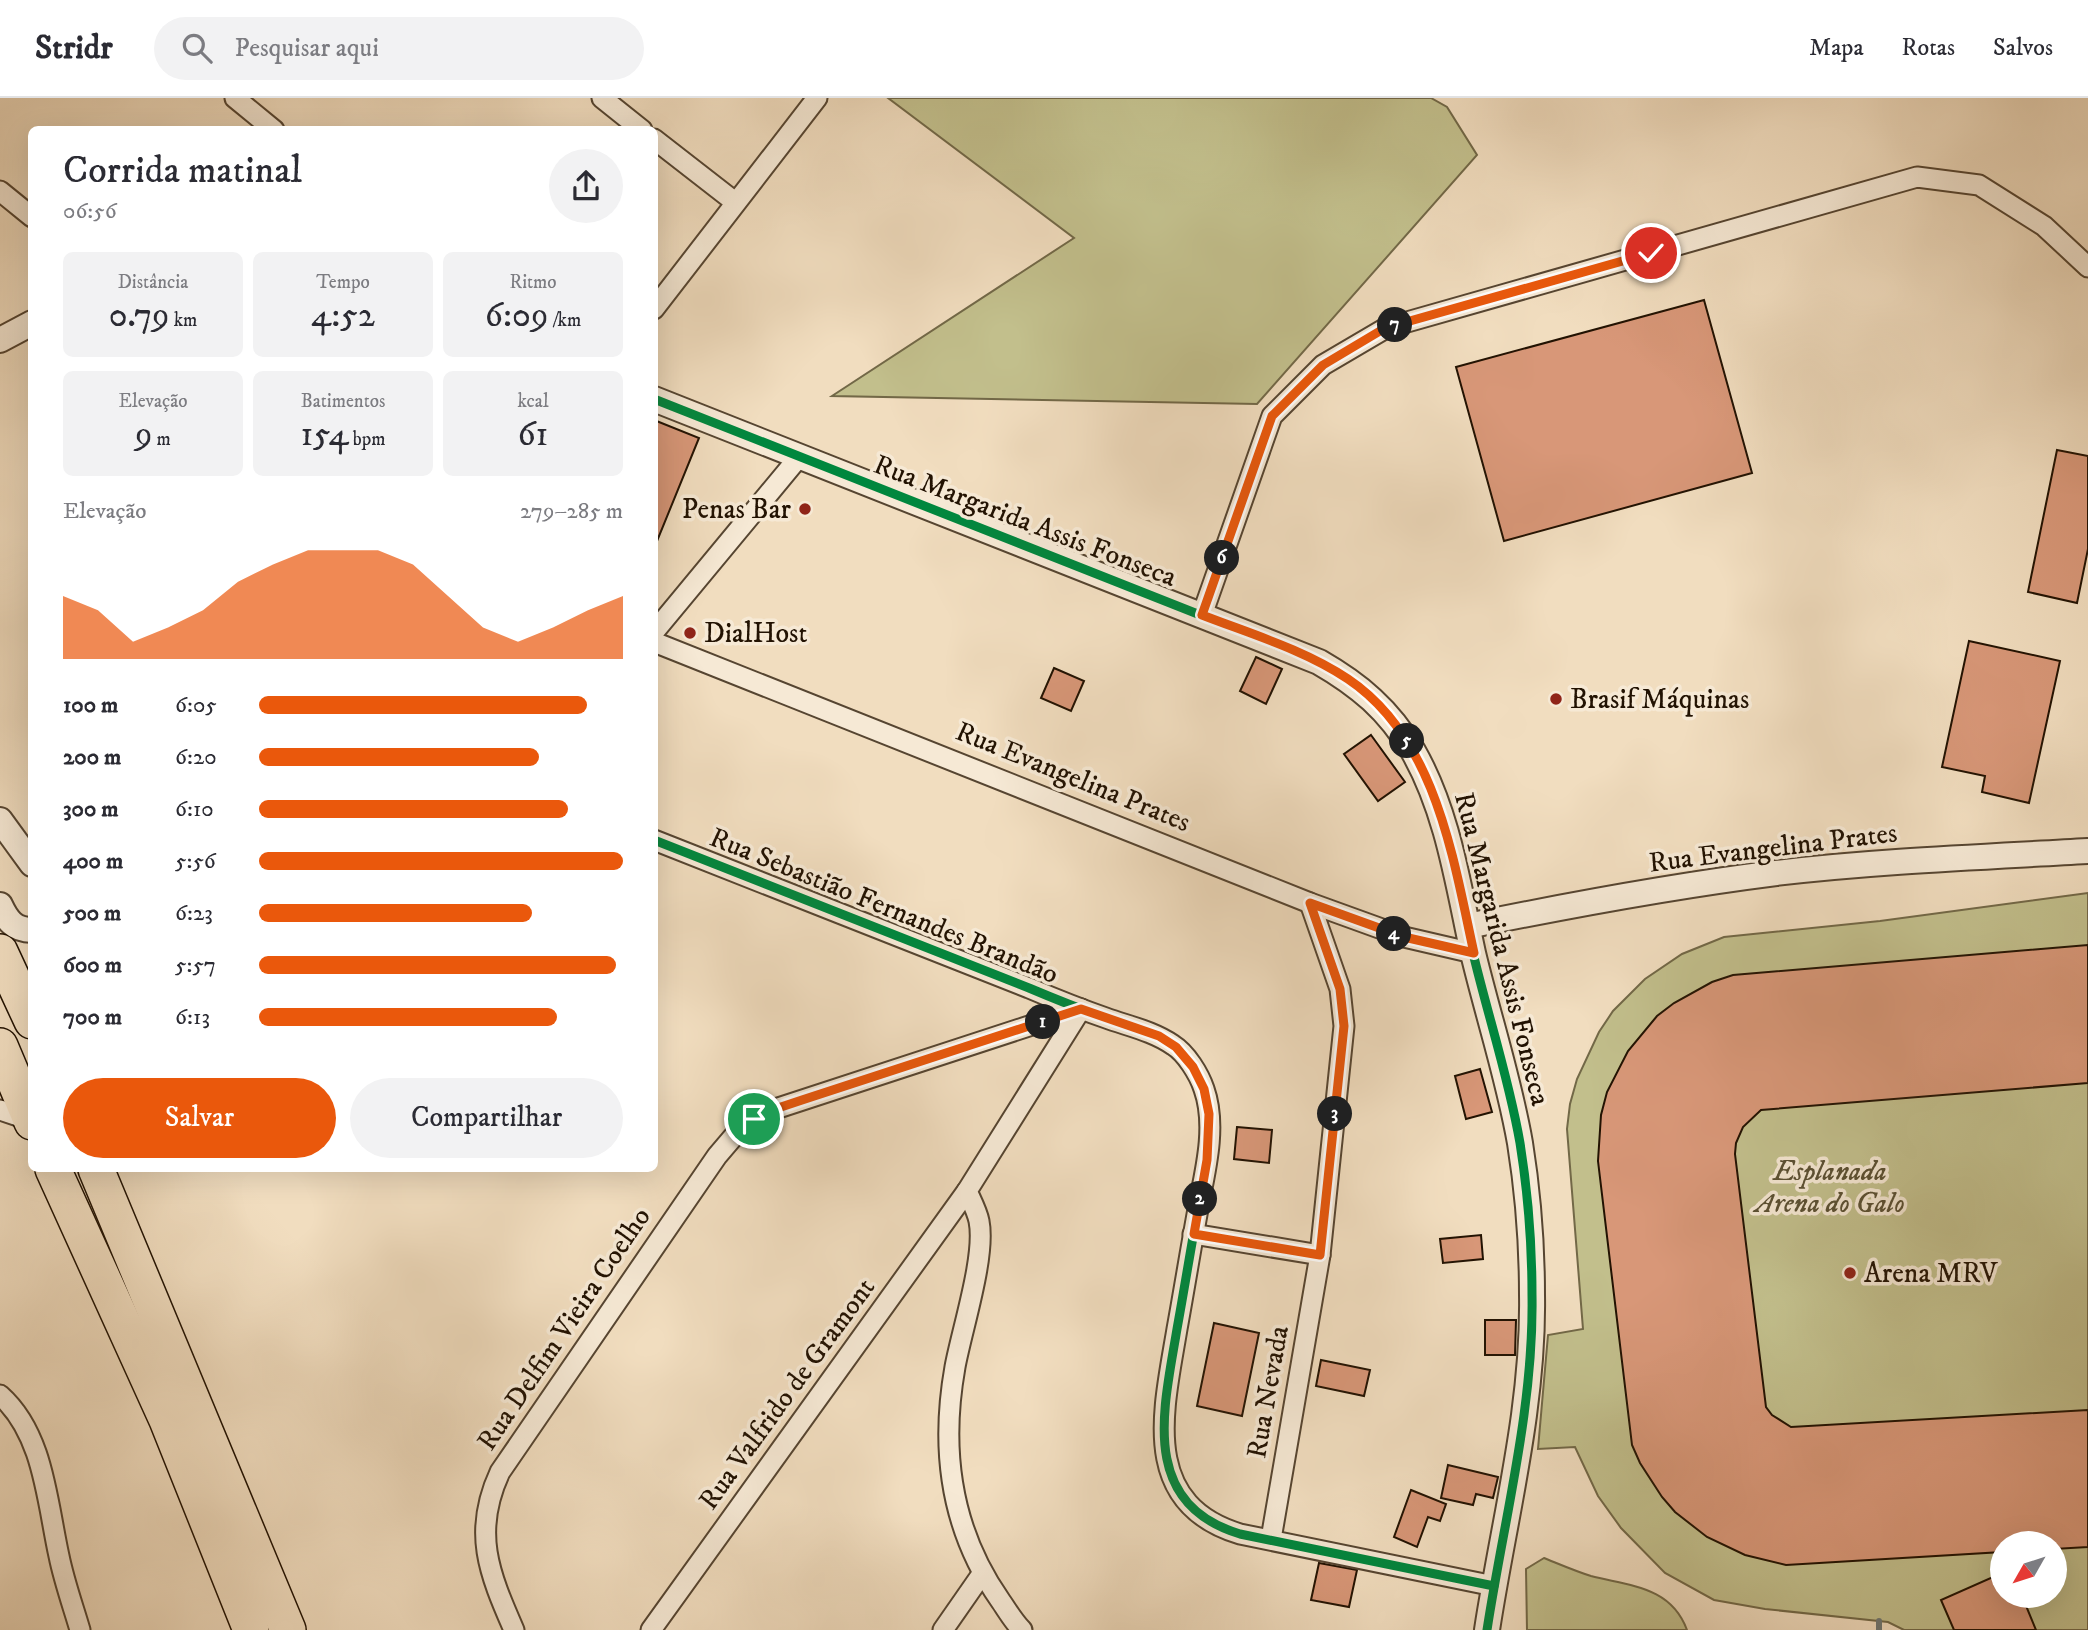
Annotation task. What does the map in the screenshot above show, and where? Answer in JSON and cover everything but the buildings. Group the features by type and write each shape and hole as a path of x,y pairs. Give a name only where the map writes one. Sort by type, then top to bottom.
{"highway":[{"path":"0,952 28,1012"},
{"path":"0,1046 21,1117"},
{"path":"54,1172 167,1420 251,1630"},
{"path":"97,1172 288,1630"}],"street":[{"path":"235,98 269,126"},
{"path":"602,98 637,126"},
{"path":"658,304 817,98"},
{"path":"658,142 735,202"},
{"path":"1202,615 1272,416 1323,365 1385,328 1917,177 1979,185 2045,226 2088,267"},
{"path":"0,191 28,214"},
{"path":"0,340 28,325"},
{"name":"Rua Margarida Assis Fonseca","path":"658,401 1319,662 1358,686 1388,716 1408,743 1426,776 1454,865 1520,1143 1526,1195 1532,1296 1522,1433 1488,1630"},
{"path":"658,627 799,457"},
{"name":"Rua Evangelina Prates","path":"658,644 1310,903 1404,937 1474,953"},
{"path":"0,820 28,858"},
{"name":"Rua Sebastião Fernandes Brandão","path":"658,842 1081,1009 1159,1036 1176,1047 1193,1067 1204,1089 1209,1114 1207,1160 1163,1409 1164,1456 1172,1477 1195,1511 1222,1528 1494,1586"},
{"name":"Rua Evangelina Prates","path":"1468,926 1576,903 1776,873 2088,851"},
{"name":"Rua Nevada","path":"1271,1539 1320,1255 1344,1026 1340,989 1310,903"},
{"path":"0,905 12,924 28,930"},
{"name":"Rua Valfrido de Gramont","path":"651,1630 967,1191 1081,1009"},
{"name":"Rua Delfim Vieira Coelho","path":"514,1630 486,1548 484,1523 488,1503 500,1472 652,1248 717,1156 740,1129 766,1112 1081,1009"},
{"path":"967,1191 979,1221 979,1252 955,1370 950,1416 950,1475 963,1534 982,1574 1022,1630"},
{"path":"1194,1234 1320,1255"},
{"path":"0,1395 24,1423 34,1447 45,1485 59,1559 80,1630"},
{"path":"943,1630 982,1574"}],"green space":[{"path":"888,98 1431,98 1447,107 1477,155 1257,404 832,396 1074,238"},
{"name":"Arena MRV","path":"2088,893 2088,1630 1904,1630 1888,1622 1765,1609 1714,1600 1665,1573 1621,1528 1598,1496 1575,1447 1538,1449 1548,1335 1583,1329 1567,1129 1577,1079 1599,1032 1613,1011 1645,979 1682,954 1724,937 1880,921"},
{"path":"1544,1558 1585,1574 1634,1586 1660,1596 1680,1615 1687,1630 1527,1630 1526,1569"}],"waterway":[{"path":"1879,1621 1879,1630"}],"cycle path":[{"path":"658,401 1319,662 1372,700 1404,736 1425,774 1450,849 1515,1119 1527,1200 1532,1295 1528,1379 1517,1463 1487,1630"},
{"path":"658,842 1096,1015 1149,1032 1183,1053 1202,1083 1208,1102 1210,1129 1164,1420 1165,1450 1172,1476 1185,1500 1207,1520 1240,1534 1494,1586"}],"place":[{"name":"Penas Bar","path":"805,509"},
{"name":"DialHost","path":"690,633"},
{"name":"Brasif Máquinas","path":"1556,699"},
{"name":"Arena MRV","path":"1850,1273"}],"route":[{"path":"754,1119 766,1112 1081,1009 1159,1036 1176,1047 1193,1067 1204,1089 1209,1114 1207,1160 1194,1234 1320,1255 1344,1026 1340,989 1310,903 1404,937 1474,953 1437,806 1426,776 1402,733 1358,686 1319,662 1202,615 1272,416 1323,365 1385,328 1651,253"}],"park label":[{"name":"Esplanada Arena do Galo","path":"1830,1187"}]}
